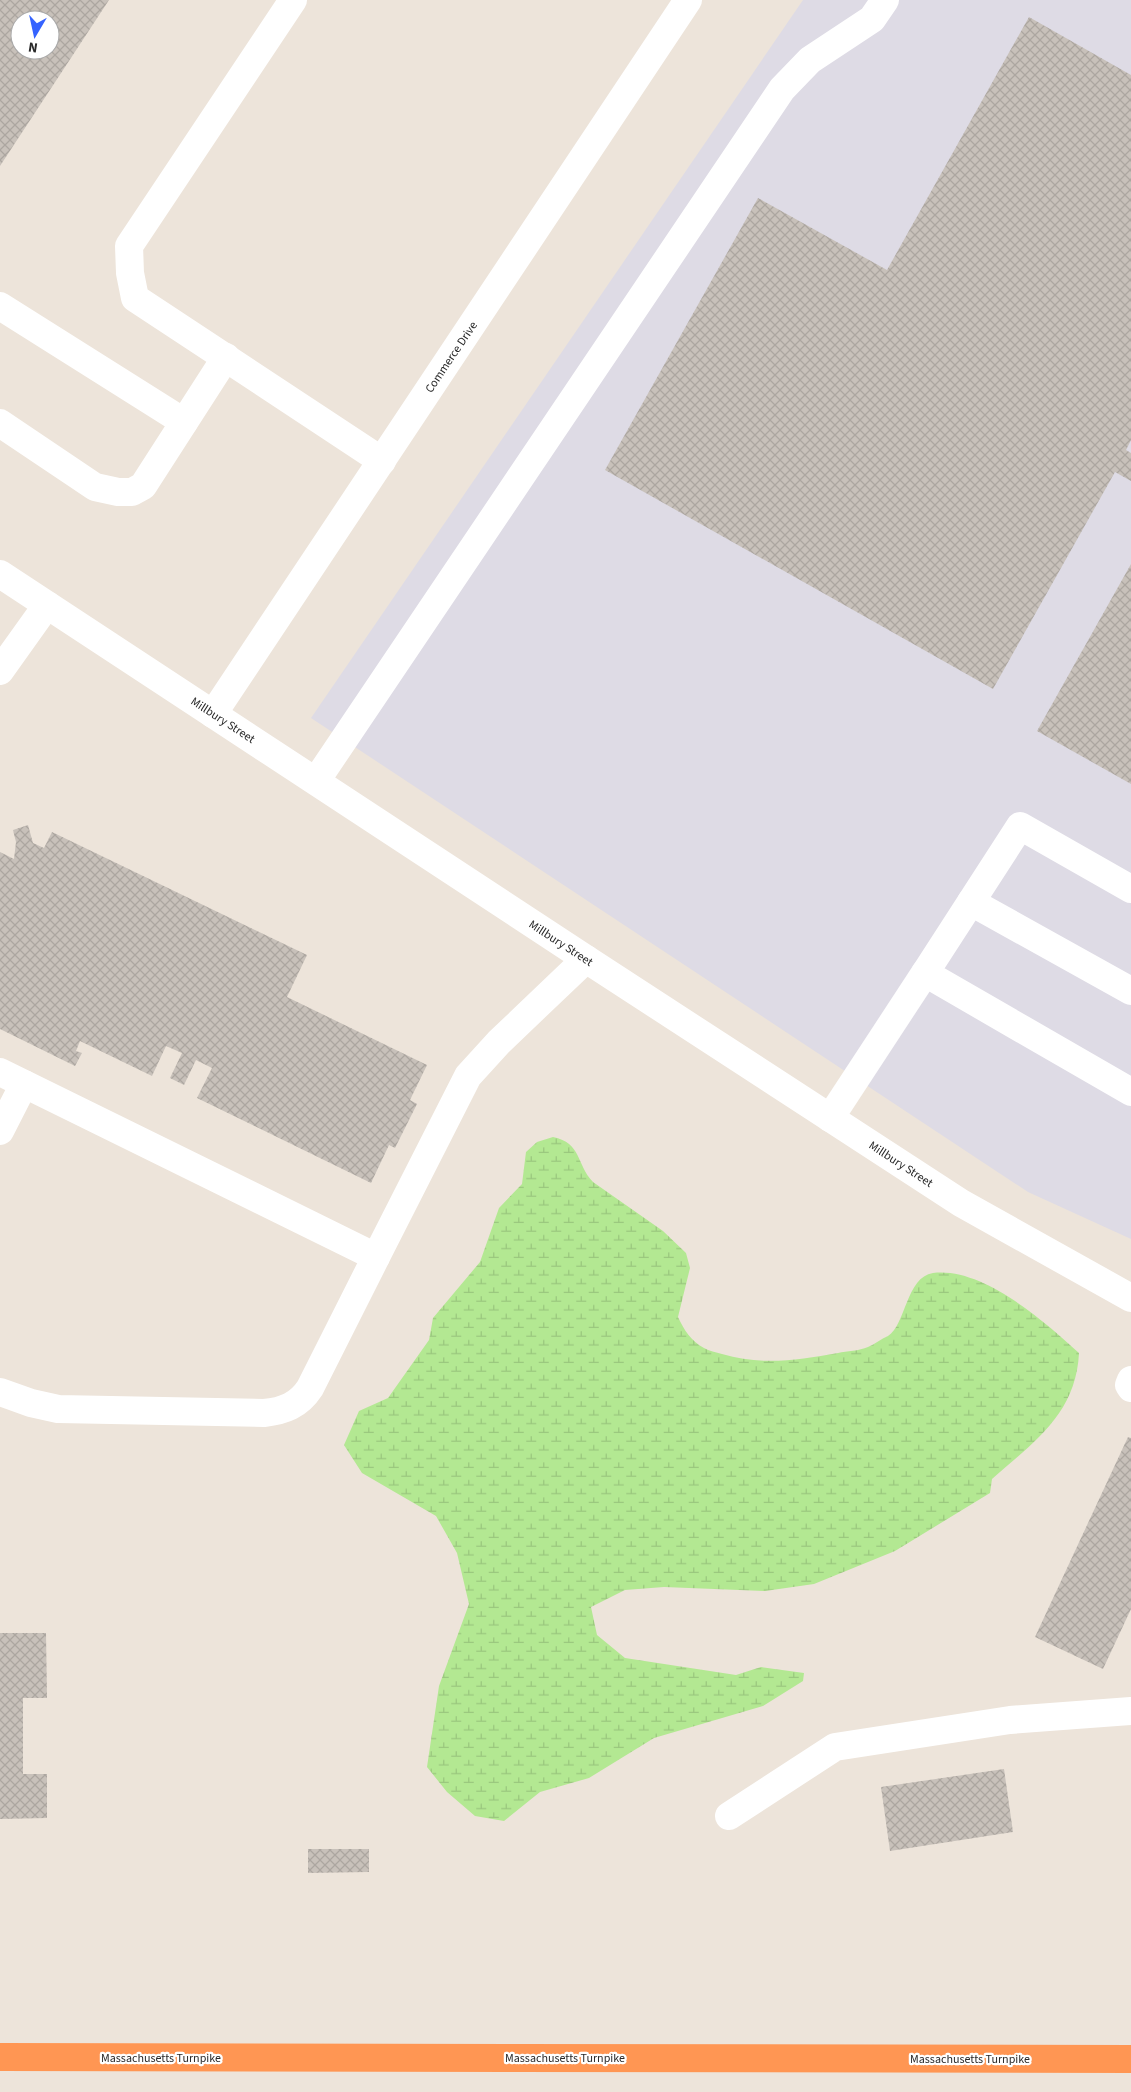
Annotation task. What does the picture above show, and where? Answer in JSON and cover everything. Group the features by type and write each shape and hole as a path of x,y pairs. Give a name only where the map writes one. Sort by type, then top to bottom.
{"highway":[{"name":"Massachusetts Turnpike","path":"0,2058 1131,2059"}],"street":[{"path":"293,0 129,246 130,273 135,298 382,461"},
{"name":"Commerce Drive","path":"213,714 688,0"},
{"path":"316,782 782,90 810,60 872,19 885,0"},
{"path":"0,306 184,422"},
{"path":"0,423 95,487 118,492 132,492 143,486 226,357"},
{"name":"Millbury Street","path":"0,574 961,1203 1131,1298"},
{"path":"0,671 47,605"},
{"path":"830,1118 1020,826 1131,889"},
{"path":"971,902 1131,991"},
{"path":"0,1392 31,1403 58,1409 264,1414 281,1411 304,1398 468,1076 498,1042 586,959"},
{"path":"925,974 1131,1092"},
{"path":"0,1131 12,1078 376,1256"},
{"path":"1131,1380 1129,1385 1131,1388"},
{"path":"729,1816 835,1747 1010,1720 1131,1711"}],"shaded area":[{"path":"803,0 1131,0 1131,1239 1028,1192 311,718"}],"green space":[{"path":"553,1137 569,1144 574,1149 593,1182 663,1231 686,1253 690,1268 678,1317 685,1331 692,1339 708,1350 737,1358 780,1361 809,1358 871,1346 894,1330 917,1283 924,1276 933,1273 952,1273 972,1278 1012,1299 1031,1312 1079,1353 1076,1374 1070,1393 1061,1410 1037,1439 992,1479 990,1493 895,1551 814,1584 765,1591 664,1587 625,1590 591,1607 597,1635 625,1658 736,1675 761,1667 804,1673 803,1681 763,1706 654,1738 589,1778 540,1792 504,1821 475,1816 447,1792 427,1767 439,1686 469,1604 457,1553 436,1516 362,1473 344,1445 359,1411 388,1398 429,1340 433,1318 480,1262 499,1208 522,1184 526,1152 537,1142"}],"building":[{"path":"0,0 109,0 0,166"},
{"path":"1029,17 1131,75 1131,440 1126,450 1131,453 1131,481 1115,472 993,689 605,470 758,198 887,270"},
{"path":"1131,564 1131,784 1037,731"},
{"path":"28,825 33,843 44,848 52,832 307,955 287,997 427,1065 410,1100 417,1104 395,1148 389,1145 371,1183 197,1098 212,1068 196,1060 184,1085 170,1078 182,1053 166,1046 152,1076 80,1041 76,1051 82,1053 75,1066 0,1029 0,852 14,859 16,842 13,830"},
{"path":"1128,1437 1131,1438 1131,1609 1103,1669 1035,1637"},
{"path":"0,1633 46,1633 47,1698 23,1698 23,1774 47,1774 47,1818 0,1819"},
{"path":"1004,1769 1013,1832 890,1851 881,1787"},
{"path":"308,1849 369,1849 369,1872 308,1873"}]}
